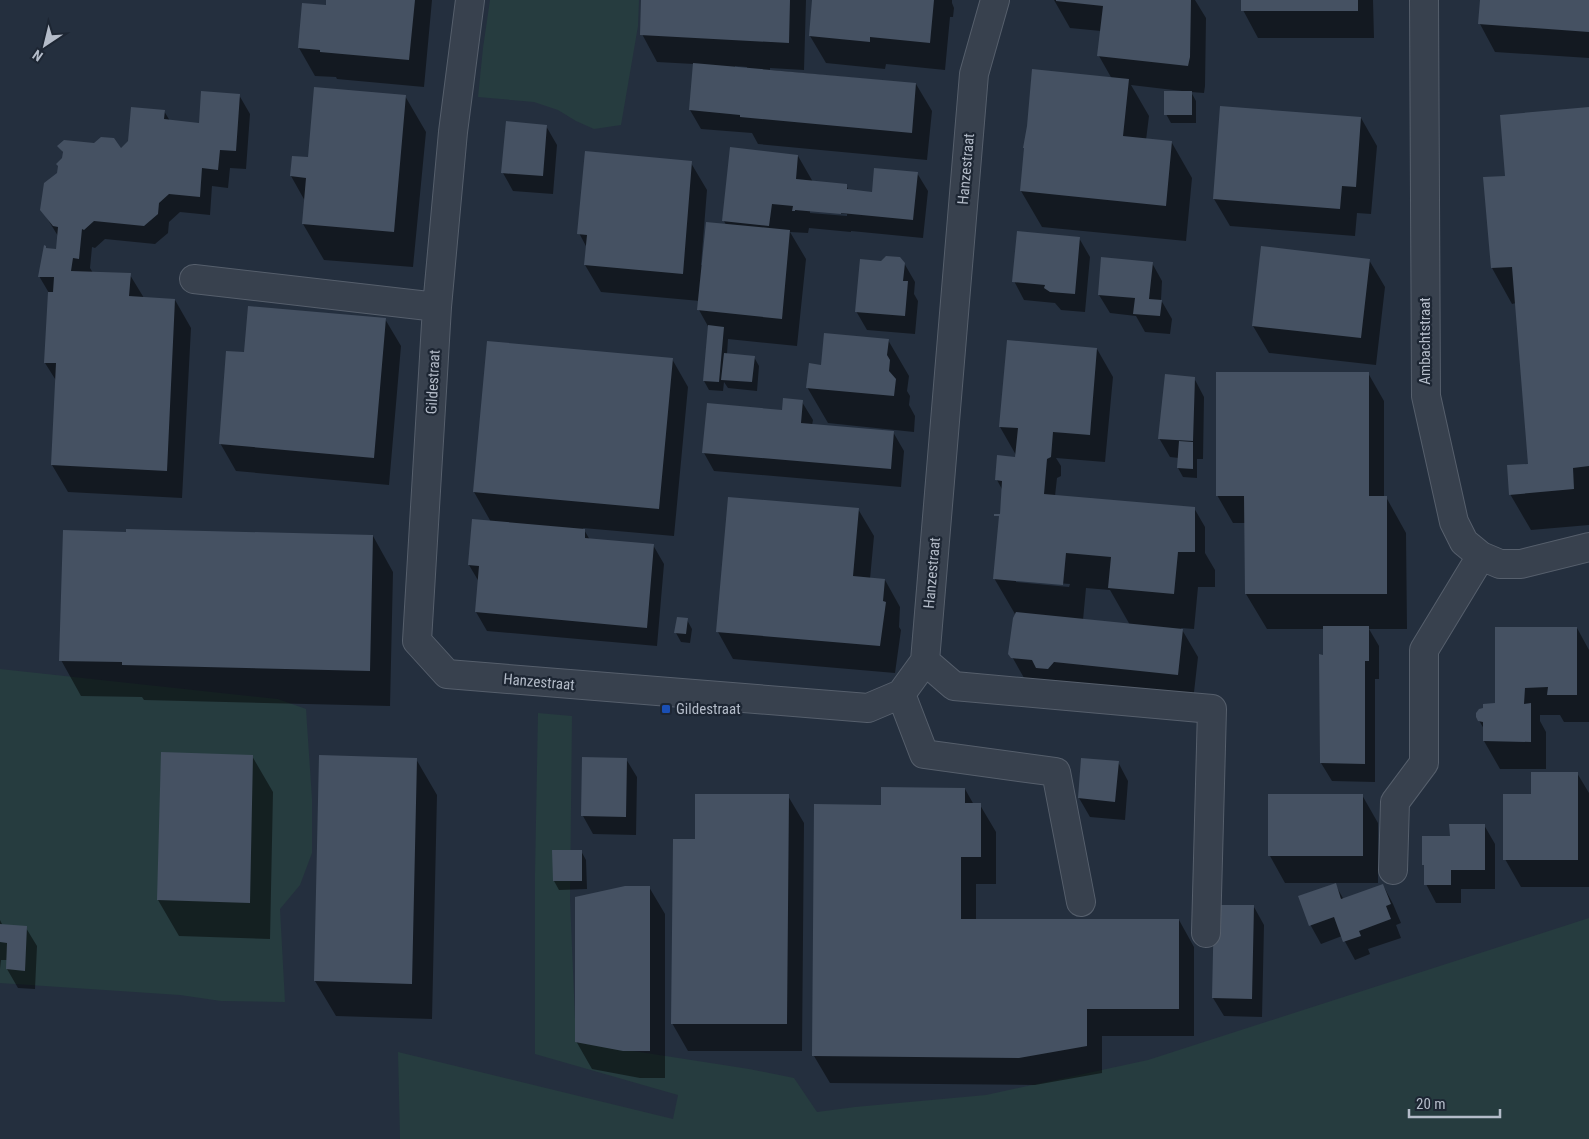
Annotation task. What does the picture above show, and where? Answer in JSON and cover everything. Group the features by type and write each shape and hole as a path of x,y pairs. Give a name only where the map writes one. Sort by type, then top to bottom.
{"street":[{"name":"Gildestraat","path":"457,675 447,674 417,641 437,307 453,132 470,0"},
{"name":"Hanzestraat","path":"925,661 974,74 995,0"},
{"name":"Ambachtstraat","path":"1424,0 1426,396 1454,522 1464,542 1481,556 1500,564 1521,564 1589,547"},
{"path":"194,279 437,307"},
{"path":"1393,870 1395,802 1424,763 1424,650 1481,556"},
{"path":"1081,902 1056,772 924,754 901,694 925,661 954,686 1212,709 1206,933"},
{"name":"Hanzestraat","path":"457,675 868,708 901,694"}],"green space":[{"path":"490,0 639,0 638,26 621,125 594,129 558,110 534,102 478,97"},
{"path":"0,669 278,699 306,709 312,799 312,853 300,885 280,909 285,1002 221,1001 180,995 0,983"},
{"path":"538,713 572,716 570,900 576,1042 749,1069 794,1078 817,1112 986,1095 1148,1060 1589,918 1589,1139 400,1139 398,1052 673,1119 678,1095 535,1054 535,874"}],"building":[{"path":"326,0 415,0 409,60 320,52 320,50 298,48 302,3 326,5"},
{"path":"641,0 790,0 789,43 640,35"},
{"path":"812,0 934,0 930,43 870,37 870,42 809,36"},
{"path":"1056,0 1191,0 1190,57 1188,66 1097,56 1103,6"},
{"path":"1241,0 1358,0 1358,11 1241,11"},
{"path":"1480,0 1589,0 1589,32 1478,24"},
{"path":"693,63 916,83 912,133 740,117 740,115 689,110"},
{"path":"1032,69 1129,79 1123,136 1172,141 1166,206 1020,191"},
{"path":"314,87 406,95 394,232 302,224 306,178 290,176 292,156 308,157"},
{"path":"201,91 240,94 236,151 220,150 218,170 202,168 200,197 169,194 159,203 158,214 144,226 94,221 84,230 82,229 79,259 73,258 71,271 131,273 129,296 175,299 167,471 51,465 56,363 44,363 48,292 53,292 54,277 38,277 44,245 46,248 56,249 58,227 53,226 40,210 44,183 57,173 58,166 56,164 62,158 63,152 57,146 64,140 94,143 101,137 114,138 121,148 128,141 131,107 165,110 164,119 199,123"},
{"path":"1164,91 1192,91 1192,115 1164,115"},
{"path":"1220,106 1361,117 1356,187 1342,186 1340,209 1213,199"},
{"path":"1589,107 1589,466 1573,468 1574,489 1509,495 1507,465 1528,464 1512,267 1491,268 1483,177 1505,176 1500,115"},
{"path":"506,121 547,125 543,176 501,173"},
{"path":"730,147 798,155 796,179 847,184 847,189 872,192 874,168 918,172 913,220 841,213 792,211 793,206 772,204 769,226 722,221"},
{"path":"585,151 692,161 683,274 584,265 587,235 577,234"},
{"path":"706,222 790,230 782,319 697,310"},
{"path":"1017,231 1080,237 1075,294 1050,292 1044,288 1045,285 1012,282"},
{"path":"1261,246 1370,259 1361,338 1252,326"},
{"path":"886,256 900,257 905,263 903,281 908,281 905,316 855,312 860,259 881,261"},
{"path":"1101,257 1153,262 1149,299 1162,300 1160,316 1133,314 1135,298 1098,295"},
{"path":"248,306 386,318 374,458 219,444 226,351 244,352"},
{"path":"708,325 724,327 719,382 703,381"},
{"path":"824,333 889,339 887,355 890,360 889,371 896,379 894,396 806,388 809,363 821,365"},
{"path":"1007,340 1097,348 1090,435 1053,432 1051,457 1047,459 1044,494 1195,507 1195,552 1178,552 1174,594 1108,588 1111,557 1066,553 1063,585 993,579 999,516 994,516 994,514 1000,514 1002,481 995,480 997,455 1015,457 1018,428 999,427"},
{"path":"487,341 673,358 659,509 473,492"},
{"path":"724,353 755,356 752,382 721,380"},
{"path":"1216,372 1369,372 1369,496 1387,496 1387,594 1245,594 1244,496 1216,496"},
{"path":"1165,374 1195,377 1193,441 1158,439"},
{"path":"783,398 803,400 801,423 894,431 891,469 702,453 707,403 782,410"},
{"path":"1179,441 1193,442 1193,469 1177,468"},
{"path":"728,497 859,508 853,576 885,579 883,601 886,602 880,646 716,632"},
{"path":"472,519 585,529 585,538 654,544 647,628 475,612 479,566 468,565"},
{"path":"126,529 373,535 370,671 122,665 122,662 59,661 63,530 126,532"},
{"path":"1016,612 1183,629 1178,675 1054,662 1048,669 1036,668 1032,660 1011,658 1008,654 1013,618"},
{"path":"677,617 688,618 686,634 674,633"},
{"path":"1323,626 1369,626 1369,661 1365,661 1365,764 1320,763 1319,654 1323,655"},
{"path":"1495,627 1577,627 1577,695 1547,695 1548,687 1525,688 1524,704 1531,703 1531,742 1483,741 1483,722 1478,721 1476,713 1479,709 1483,708 1483,704 1495,703"},
{"path":"161,752 253,755 250,903 157,900"},
{"path":"319,755 417,758 412,984 314,981"},
{"path":"582,757 627,758 626,817 581,816"},
{"path":"1081,758 1119,761 1115,802 1078,798"},
{"path":"1531,772 1578,772 1578,860 1503,860 1503,794 1531,794"},
{"path":"881,787 965,788 965,803 981,803 981,857 961,857 961,919 1179,919 1179,1009 1087,1009 1087,1046 1019,1058 812,1056 814,804 881,805"},
{"path":"695,794 789,794 787,1024 671,1024 673,839 695,839"},
{"path":"1268,794 1363,794 1363,856 1268,856"},
{"path":"1449,824 1485,824 1485,870 1451,870 1451,885 1424,885 1422,836 1450,836"},
{"path":"552,850 582,850 582,881 553,881"},
{"path":"1336,883 1341,899 1383,884 1391,904 1386,906 1391,919 1359,931 1361,936 1343,942 1334,917 1309,926 1298,896"},
{"path":"625,886 650,886 650,1051 623,1051 575,1042 575,897"},
{"path":"1214,905 1254,905 1252,999 1212,998"},
{"path":"0,924 27,926 25,971 6,969 7,943 0,942"}],"place":[{"name":"Gildestraat","path":"666,709"}]}
